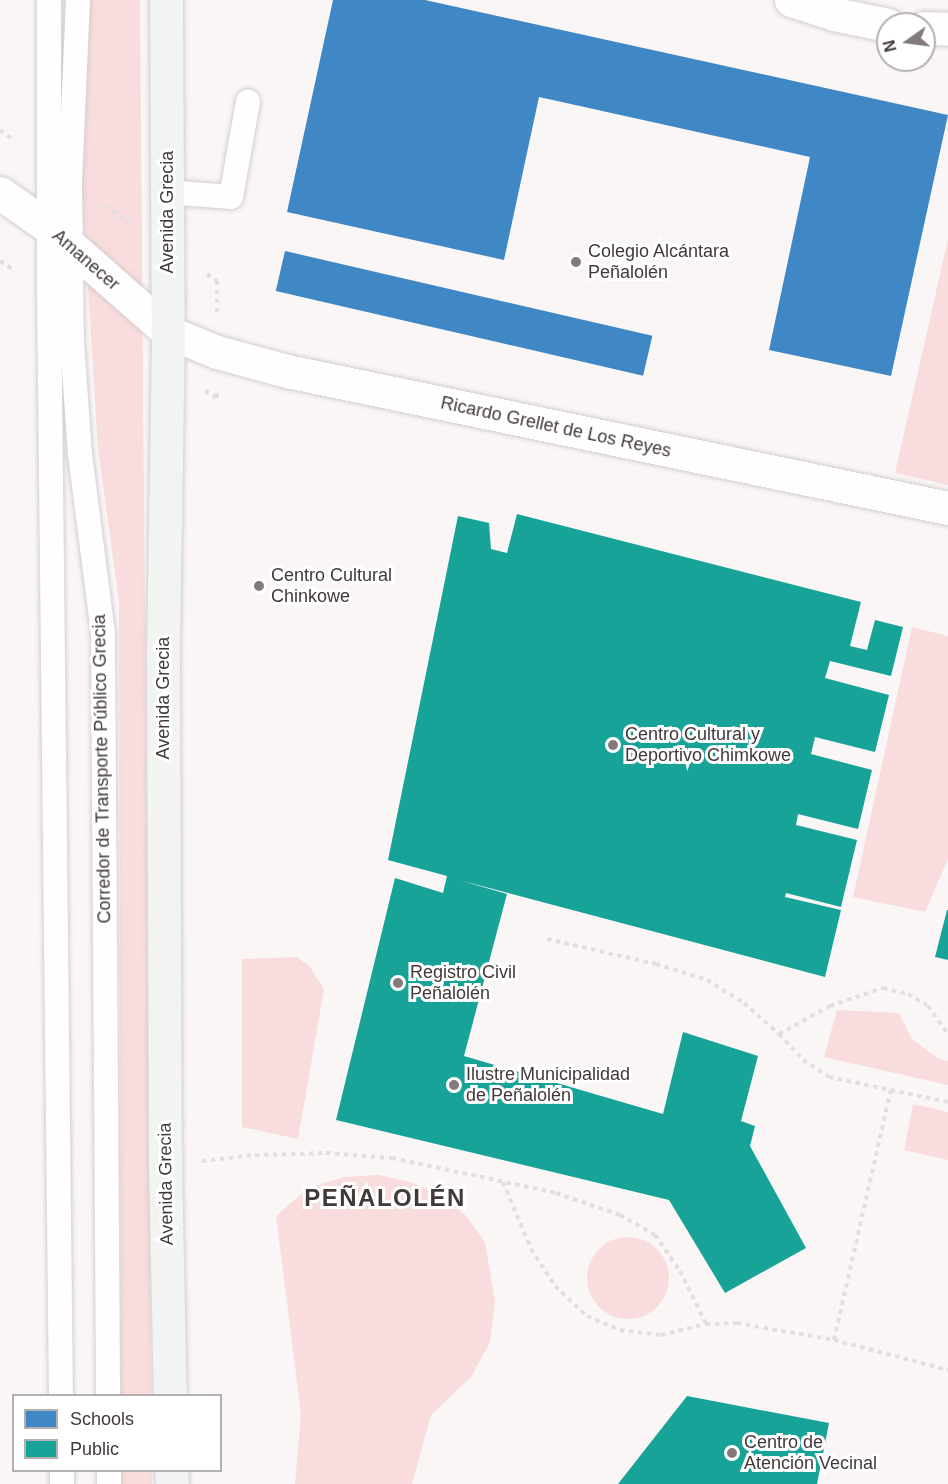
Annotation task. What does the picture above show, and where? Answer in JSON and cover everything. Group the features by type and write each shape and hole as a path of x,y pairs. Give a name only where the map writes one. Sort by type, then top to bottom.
{"main road":[{"name":"Avenida Grecia","path":"166,0 168,332 163,590 165,1165 170,1394"}],"street":[{"path":"791,0 834,14 876,23"},
{"name":"Amanecer","path":"0,193 60,238 168,332"},
{"name":"Ricardo Grellet de Los Reyes","path":"168,332 217,352 287,371 948,508"}],"lane":[{"name":"Corredor de Transporte Público Grecia","path":"50,0 60,238 61,1394"},
{"name":"Corredor de Transporte Público Grecia","path":"78,0 70,183 60,238 72,341 80,454 103,634 108,1394"},
{"path":"167,192 231,197 249,102"}],"path":[{"path":"547,939 656,964 707,980 744,1003 779,1034 802,1060 829,1077 948,1102"},
{"path":"779,1034 830,1006 883,988 908,994 928,1006 948,1035"},
{"path":"834,1340 891,1090"},
{"path":"165,1165 255,1155 326,1152 392,1158 556,1193 620,1215 655,1235 680,1271 706,1324"},
{"path":"503,1182 531,1249 555,1286 587,1316 620,1330 661,1335 706,1324 737,1323 834,1340 948,1370"}],"shaded area":[{"path":"89,0 140,0 151,1394 121,1394 119,602 98,449 81,174"},
{"path":"948,239 948,485 895,473"},
{"path":"912,627 948,636 948,859 925,912 853,897"},
{"path":"297,957 310,967 324,989 298,1139 242,1127 242,959"},
{"path":"837,1010 899,1013 912,1039 939,1059 948,1061 948,1085 824,1057"},
{"path":"913,1104 948,1112 948,1160 904,1150"},
{"path":"379,1175 410,1182 446,1197 466,1216 485,1242 495,1302 490,1342 471,1377 431,1415 412,1484 295,1484 301,1414 276,1216 308,1188 344,1177"},
{"path":"628,1237 644,1240 657,1249 666,1262 669,1278 666,1294 657,1307 644,1316 628,1319 612,1316 599,1307 590,1294 587,1278 590,1262 599,1249 612,1240"},
{"path":"121,1472 152,1472 152,1484 121,1484"}],"building: Schools":[{"path":"333,0 425,0 948,115 891,376 769,350 810,157 539,97 504,260 287,212"},
{"path":"285,251 652,336 643,376 276,291"}],"building: Public":[{"name":"Centro Cultural y Deportivo Chimkowe","path":"517,514 861,602 850,646 867,650 875,620 903,627 891,676 830,661 825,678 889,695 875,752 815,737 811,754 872,770 858,829 798,814 796,825 857,840 841,907 786,893 785,897 841,910 825,977 459,880 507,894 464,1056 663,1114 683,1032 758,1056 741,1121 755,1126 750,1146 806,1248 725,1293 669,1200 336,1120 395,878 443,893 447,876 388,860 458,516 489,523 491,549 507,553"},
{"path":"948,910 948,960 935,957"},
{"name":"Centro de Atención Vecinal","path":"687,1396 829,1423 817,1484 618,1484"}],"place":[{"name":"Colegio Alcántara Peñalolén","path":"576,262"},
{"name":"Centro Cultural Chinkowe","path":"259,586"},
{"name":"Centro Cultural y Deportivo Chimkowe","path":"613,745"},
{"name":"Registro Civil Peñalolén","path":"398,983"},
{"name":"Ilustre Municipalidad de Peñalolén","path":"454,1085"},
{"name":"Centro de Atención Vecinal","path":"732,1453"}],"district":[{"name":"PEÑALOLÉN","path":"385,1198"}]}
